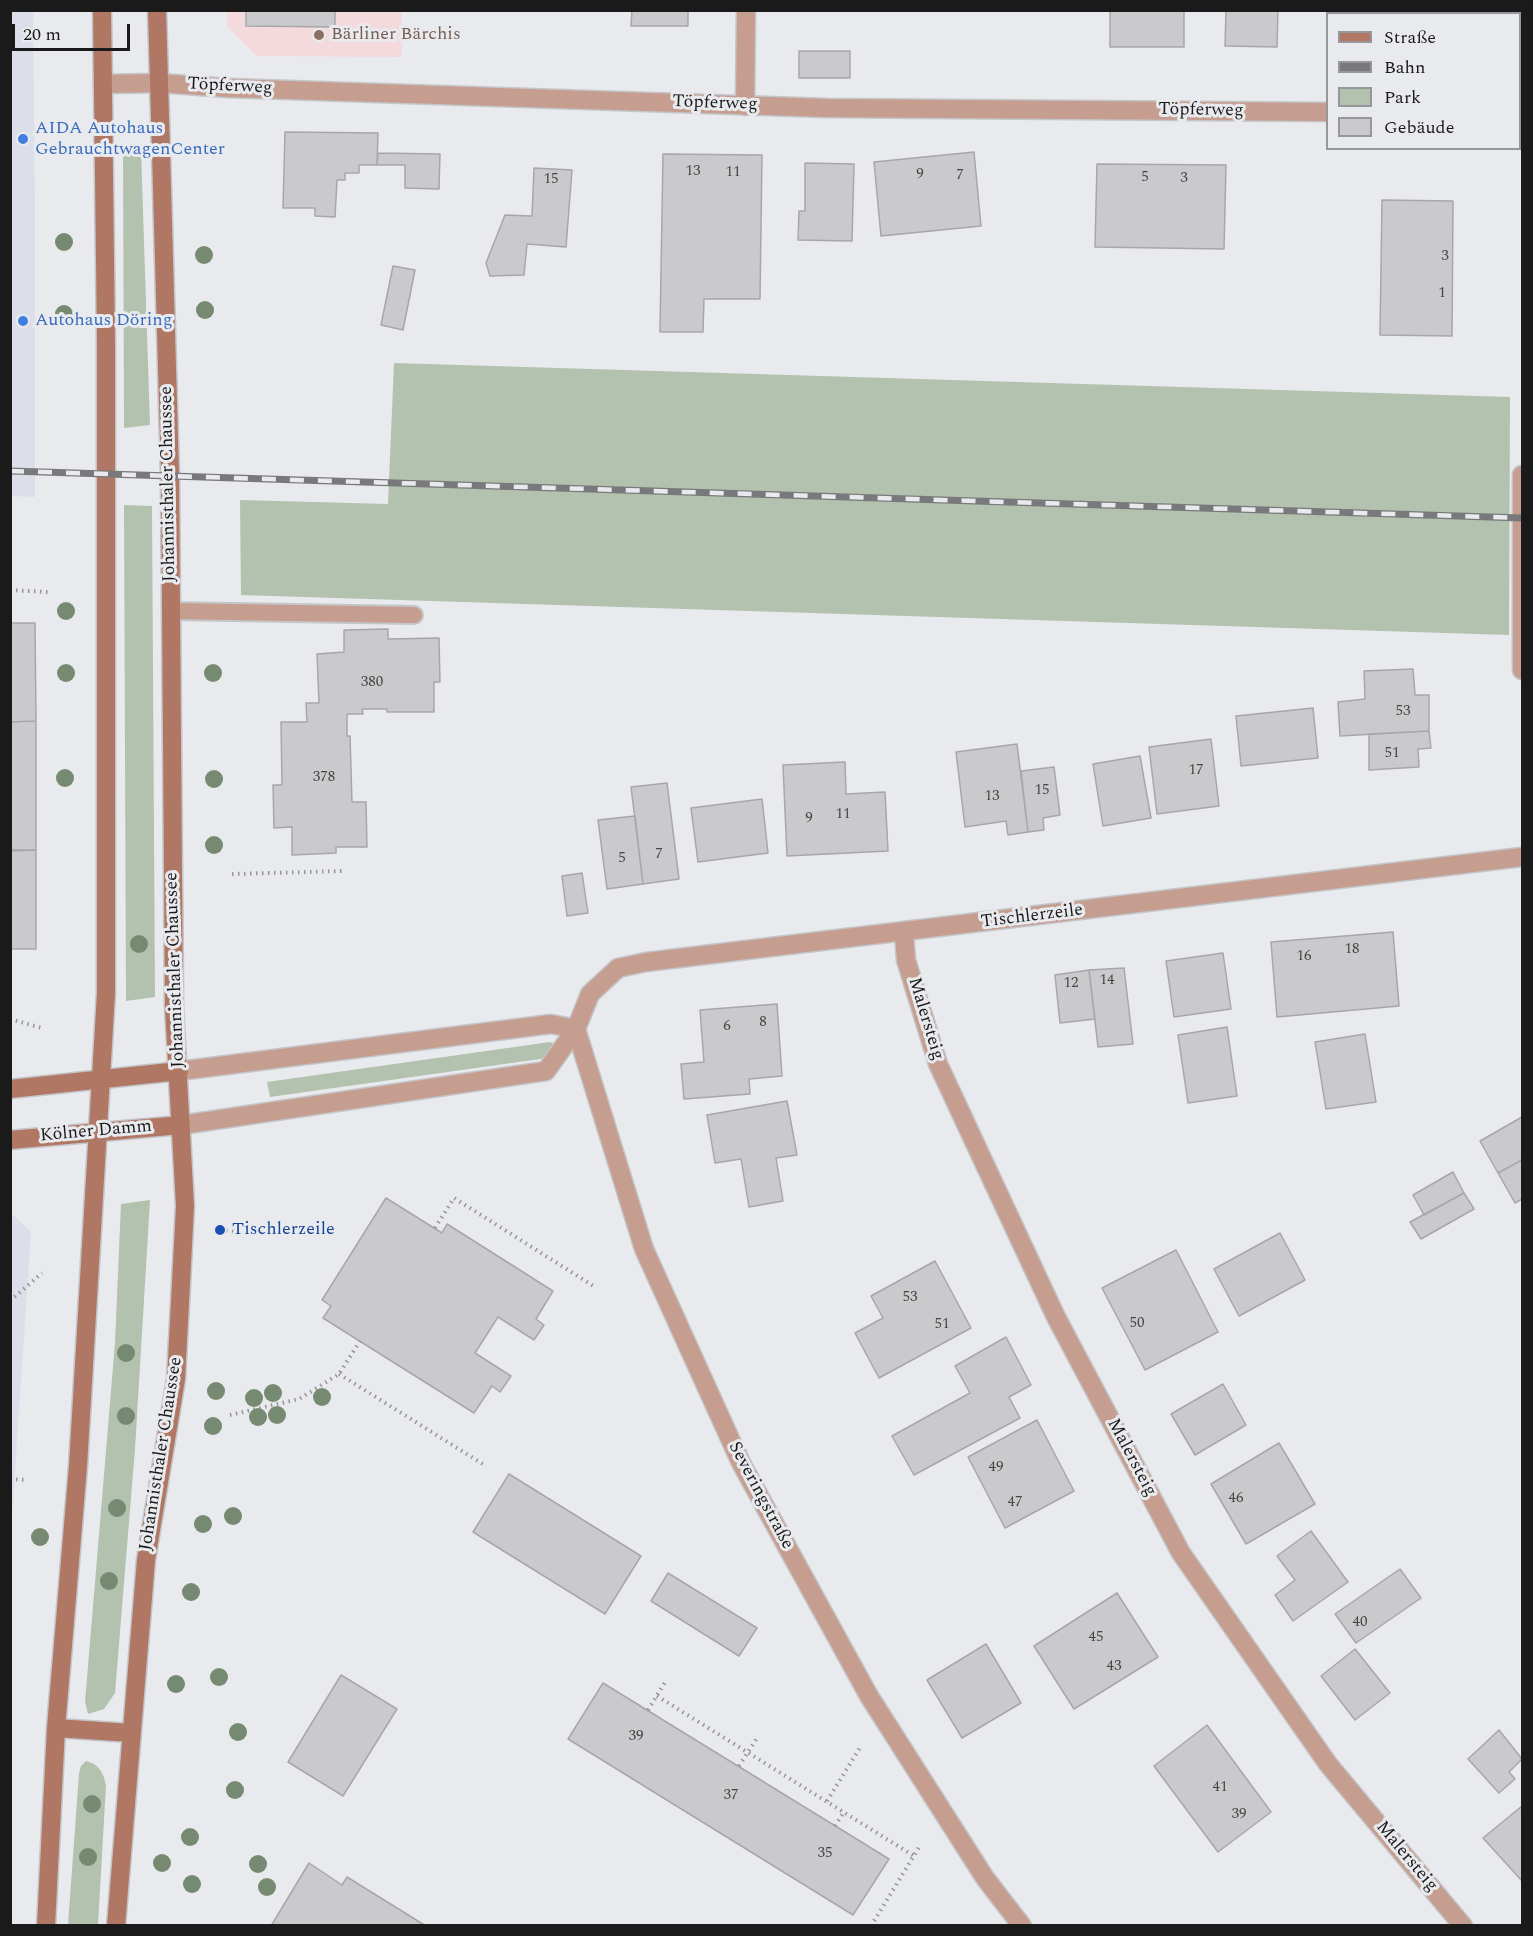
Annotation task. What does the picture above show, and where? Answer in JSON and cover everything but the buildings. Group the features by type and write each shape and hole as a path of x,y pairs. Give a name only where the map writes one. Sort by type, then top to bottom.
{"main road":[{"path":"46,1926 56,1728 78,1466 98,1132 107,905 102,10"},
{"name":"Johannisthaler Chaussee","path":"116,1926 146,1560 176,1379 185,1206 174,1007 171,611 157,10"},
{"path":"10,1089 179,1071"},
{"name":"Kölner Damm","path":"10,1140 181,1125"},
{"path":"56,1728 131,1733"}],"street":[{"path":"745,105 746,10"},
{"name":"Töpferweg","path":"104,84 159,83 228,88 745,105 1326,112"},
{"path":"1522,475 1522,670"},
{"name":"Tischlerzeile","path":"181,1125 546,1071 576,1029 590,994 618,968 646,962 904,933 1522,857"},
{"name":"Malersteig","path":"904,933 906,960 938,1064 1056,1317 1181,1553 1329,1764 1463,1926"},
{"path":"179,1071 551,1024 576,1029"},
{"name":"Severingstraße","path":"576,1029 644,1249 741,1463 869,1696 985,1878 1022,1926"}],"lane":[{"path":"171,611 414,615"}],"path":[{"path":"10,590 48,591"},
{"path":"232,874 342,870"},
{"path":"10,1019 42,1028"},
{"path":"435,1228 454,1198 595,1287"},
{"path":"220,1230 241,1232"},
{"path":"10,1300 42,1273"},
{"path":"230,1415 299,1399 339,1374 360,1341"},
{"path":"339,1374 486,1466"},
{"path":"10,1479 26,1480"},
{"path":"648,1710 665,1682"},
{"path":"657,1696 914,1856"},
{"path":"739,1767 757,1738"},
{"path":"827,1801 861,1746"},
{"path":"835,1826 844,1812"},
{"path":"871,1926 921,1844"}],"shaded area":[{"path":"33,10 35,497 10,496 10,11"},
{"name":"Bärliner Bärchis","path":"227,11 402,11 402,57 257,56 227,26"},
{"path":"11,1213 31,1232 11,1533"}],"green space":[{"path":"123,150 141,150 150,425 124,428"},
{"path":"394,363 1510,397 1509,635 241,595 240,500 388,504"},
{"path":"124,505 152,506 155,997 126,1001"},
{"path":"550,1042 556,1045 547,1058 270,1097 267,1082"},
{"path":"150,1200 135,1449 115,1693 104,1709 88,1714 85,1702 115,1343 121,1204"},
{"path":"86,1761 100,1770 106,1785 98,1925 68,1925 79,1773"}],"railway":[{"path":"10,471 1522,518"}],"place":[{"name":"Bärliner Bärchis","path":"319,35"},
{"name":"AIDA Autohaus GebrauchtwagenCenter","path":"23,139"},
{"name":"Autohaus Döring","path":"23,321"},
{"name":"Tischlerzeile","path":"220,1230"}]}
